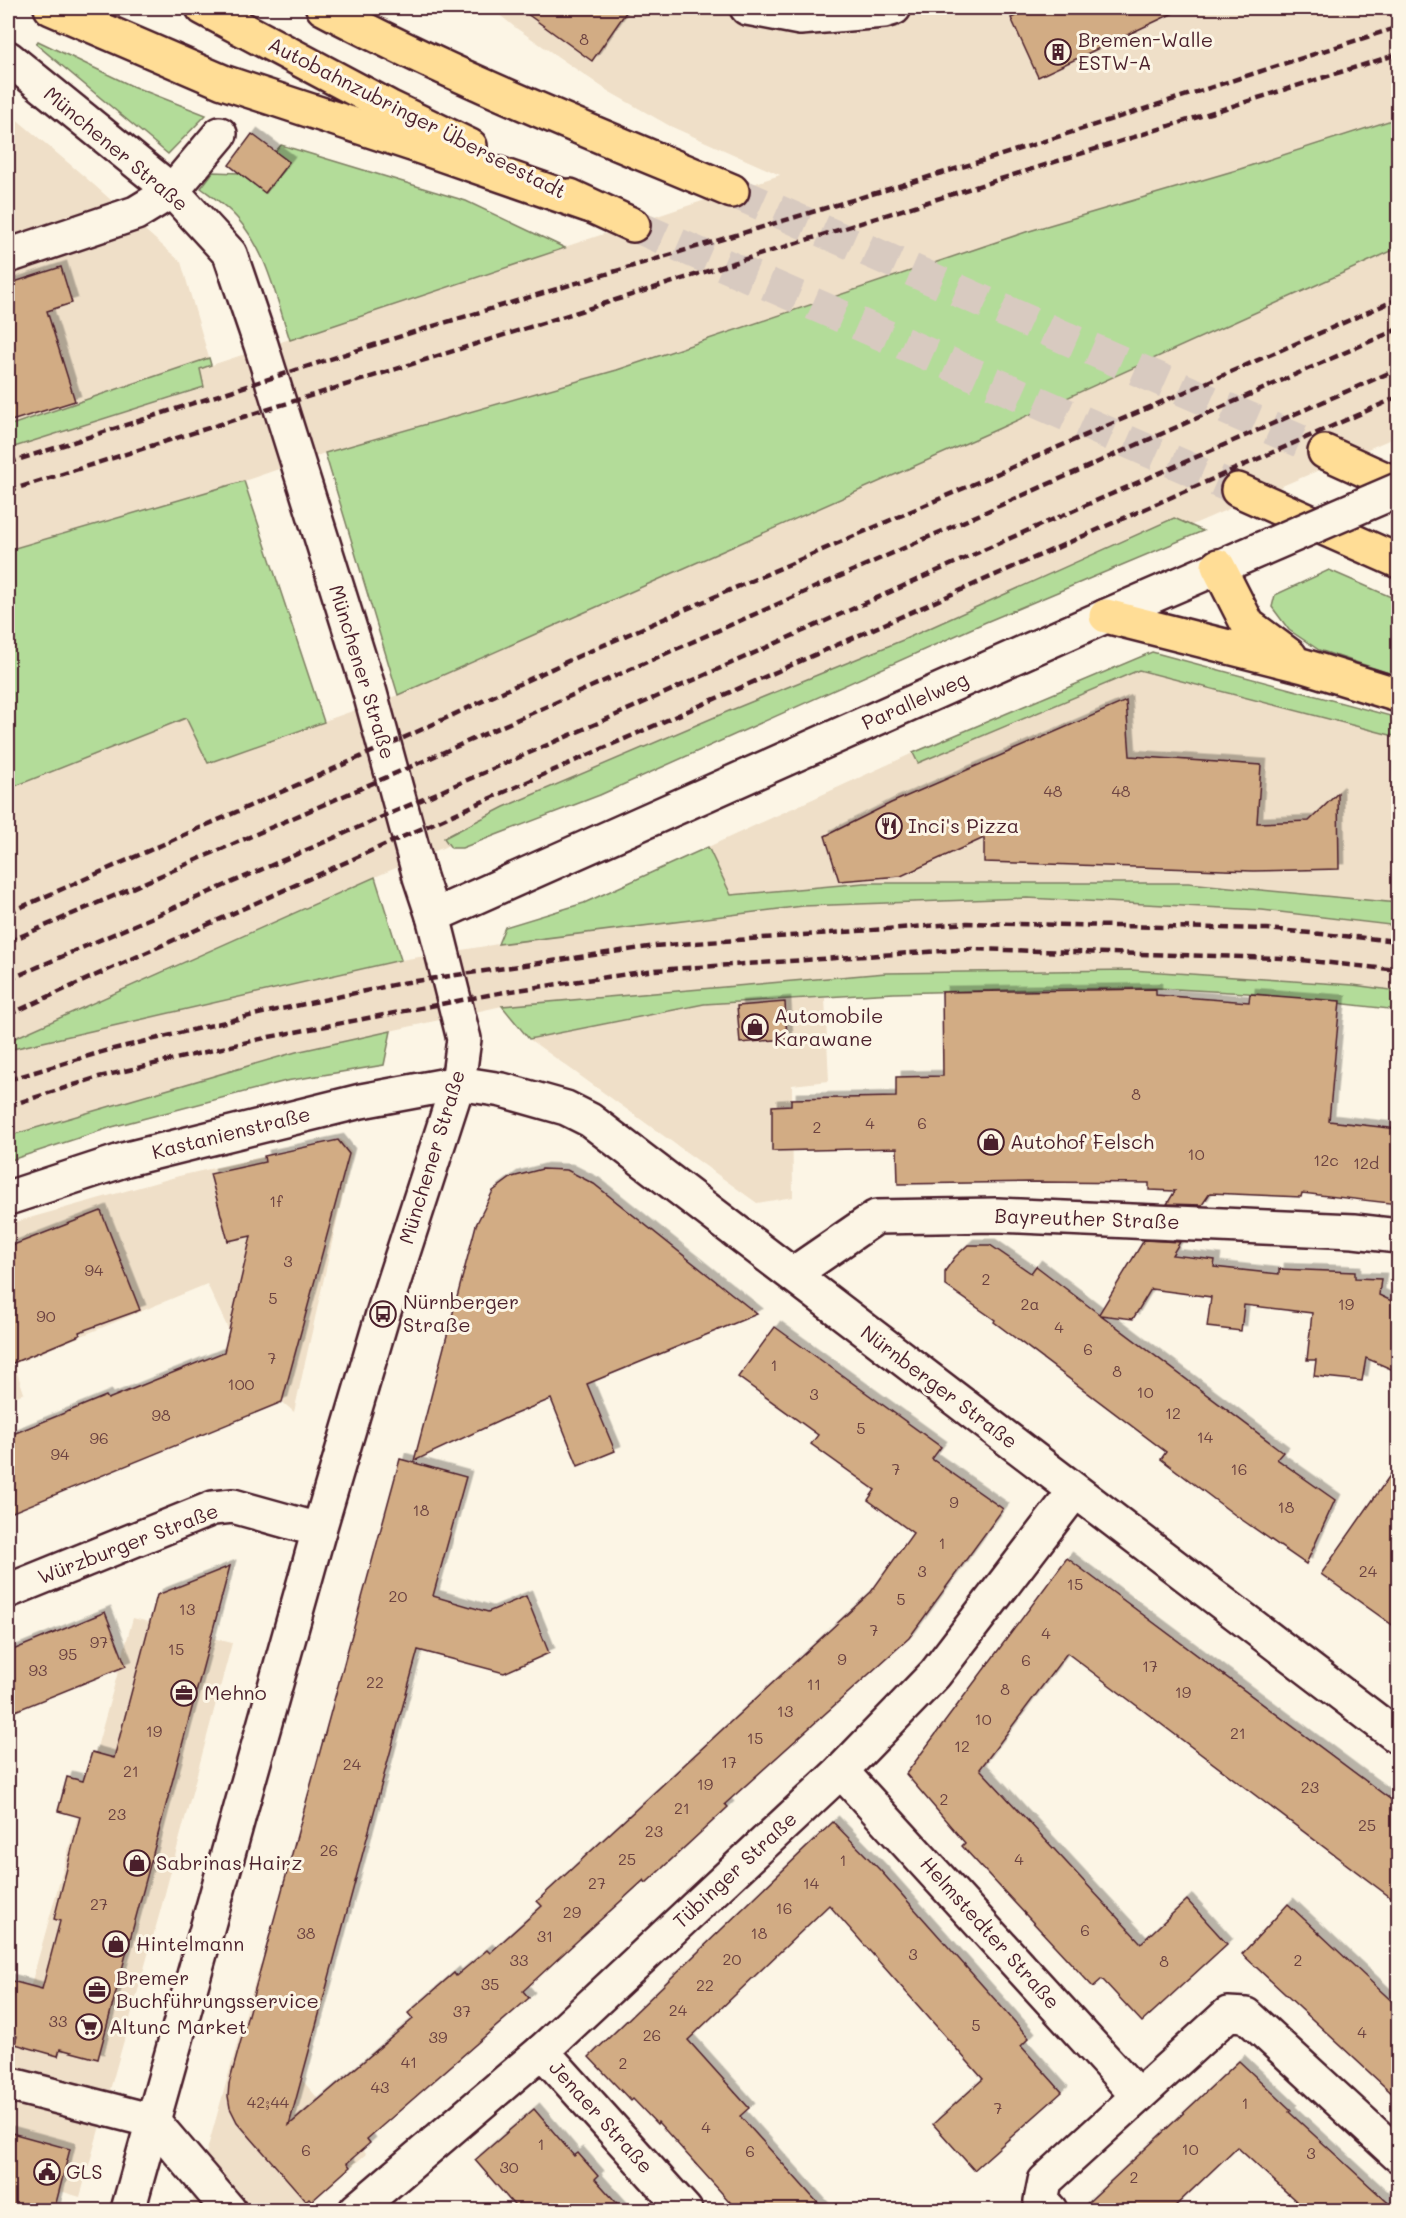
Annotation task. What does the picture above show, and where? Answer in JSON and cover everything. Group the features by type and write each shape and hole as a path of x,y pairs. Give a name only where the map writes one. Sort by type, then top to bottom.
{"highway":[{"path":"51,8 223,82 415,145 588,206"},
{"name":"Autobahnzubringer Überseestadt","path":"203,8 389,107 588,206 633,225"},
{"path":"323,8 382,39 496,91 732,191"},
{"path":"1325,452 1398,485"},
{"path":"1238,490 1398,561"},
{"path":"1218,566 1248,625 1304,666"},
{"path":"1106,616 1304,666 1398,695"}],"street":[{"path":"747,8 800,18 884,11 894,8"},
{"name":"Münchener Straße","path":"8,58 172,191 230,254 261,345 370,693 420,877 433,916 464,1039 458,1083 383,1314 319,1530 128,2211"},
{"path":"8,256 136,213 172,191 220,134"},
{"name":"Parallelweg","path":"433,916 1218,566 1398,490"},
{"name":"Kastanienstraße","path":"8,1198 127,1159 361,1101 458,1083"},
{"name":"Nürnberger Straße","path":"458,1083 502,1090 566,1108 590,1120 1398,1737"},
{"name":"Bayreuther Straße","path":"793,1274 876,1217 997,1215 1353,1231 1398,1236"},
{"name":"Tübinger Straße","path":"356,2211 542,2051 841,1771 935,1674 1075,1491"},
{"name":"Würzburger Straße","path":"8,1591 213,1508 233,1506 319,1530"},
{"name":"Helmstedter Straße","path":"841,1771 1138,2096"},
{"path":"1048,2196 1138,2096 1228,2014 1246,2015 1398,2156"},
{"name":"Jenaer Straße","path":"542,2051 685,2211"},
{"path":"8,2084 153,2121 230,2211"}],"shaded area":[{"path":"491,8 1398,8 1398,118 1240,169 1026,232 617,370 325,453 244,481 8,550 8,449 204,388 200,369 780,175 670,126 608,91 516,28"},
{"path":"8,112 181,262 209,358 8,426"},
{"path":"1398,248 1398,436 375,877 401,960 498,944 803,906 1027,898 1262,910 1398,926 1398,991 1353,985 1131,970 886,973 502,1006 296,1052 8,1136 8,789 186,718 208,762 398,695 998,429"},
{"path":"1139,670 1398,737 1398,903 1188,883 864,883 731,895 708,847 913,753 918,763"},
{"path":"825,998 829,1081 792,1085 793,1197 757,1203 529,1039 704,1004"},
{"path":"341,1139 352,1153 294,1412 249,1373 207,1284 14,1364 24,1393 8,1400 8,1224 179,1176"},
{"path":"133,1618 232,1643 80,2197 8,2175 8,2067"},
{"path":"260,1964 330,1983 302,2080 366,2154 302,2210 190,2210"}],"green space":[{"path":"38,41 132,86 206,115 168,154 36,44"},
{"path":"1398,118 1398,248 998,429 398,695 325,453 617,370 1026,232 1240,169"},
{"path":"281,145 466,201 565,248 290,340 270,276 256,245 233,214 201,188 213,172 239,173 266,193 289,162 275,152"},
{"path":"209,358 211,365 200,369 204,387 8,449 8,426"},
{"path":"244,481 324,722 208,763 186,718 8,789 8,550"},
{"path":"1174,518 1203,531 986,622 600,795 462,848 451,848 444,838 504,807 903,640"},
{"path":"1329,570 1398,600 1398,676 1319,650 1289,630 1272,607 1275,595"},
{"path":"1152,652 1398,718 1398,737 1139,670 918,763 913,753"},
{"path":"708,847 731,895 864,883 1188,883 1398,903 1398,926 1262,910 1027,898 803,906 498,944 505,927 584,903"},
{"path":"375,877 401,960 8,1050 8,1041"},
{"path":"1131,970 1353,985 1398,991 1398,1010 1247,993 1158,988 894,993 704,1004 529,1039 502,1006 886,973"},
{"path":"391,1031 384,1065 286,1081 112,1127 8,1161 8,1136 296,1052"}],"building":[{"path":"519,8 629,8 592,61"},
{"name":"Bremen-Walle ESTW-A","path":"1034,8 1184,8 1038,77 1011,18"},
{"path":"252,134 289,162 265,193 229,165"},
{"path":"61,267 72,303 47,311 75,401 8,422 8,284"},
{"path":"1126,701 1130,756 1261,765 1257,823 1309,821 1338,793 1339,869 1253,871 984,862 984,838 901,876 839,881 825,836 891,803"},
{"path":"1156,989 1156,995 1249,1002 1250,994 1340,1001 1329,1121 1398,1129 1398,1204 1302,1193 1301,1197 1210,1193 1202,1205 1167,1204 1175,1191 1149,1190 1149,1183 898,1184 897,1148 772,1151 772,1106 791,1105 791,1099 896,1097 896,1077 943,1076 942,992"},
{"path":"785,1002 787,1039 740,1043 737,1006"},
{"path":"338,1140 349,1154 282,1402 8,1514 8,1436 224,1352 251,1236 228,1241 210,1174 265,1162 264,1156"},
{"path":"542,1169 567,1170 594,1184 757,1314 587,1384 615,1451 578,1466 551,1399 414,1461 476,1225 493,1191 512,1177"},
{"path":"101,1211 140,1310 79,1332 80,1335 8,1365 8,1247"},
{"path":"1144,1240 1180,1242 1172,1255 1215,1260 1214,1267 1279,1274 1279,1269 1355,1272 1355,1278 1381,1279 1379,1295 1398,1304 1398,1372 1366,1358 1362,1381 1314,1376 1316,1360 1307,1360 1312,1313 1244,1305 1241,1331 1207,1327 1211,1297 1151,1289 1133,1319 1101,1315 1283,1452 1277,1459 1335,1500 1306,1564 1235,1515 1161,1459 1166,1452 994,1322 995,1320 945,1285 945,1271 968,1245 990,1245 1031,1273 1036,1266 1099,1314"},
{"path":"775,1327 941,1447 932,1459 1003,1509 909,1638 725,1804 728,1807 646,1883 644,1880 523,1991 529,1998 367,2139 370,2143 347,2163 350,2167 312,2201 309,2198 306,2201 237,2122 230,2108 229,2084 400,1459 466,1477 433,1596 488,1612 526,1596 549,1653 504,1673 418,1650 289,2125 413,2019 408,2013 454,1973 456,1976 487,1950 490,1953 542,1906 537,1901 871,1592 913,1533 868,1500 875,1490 811,1444 818,1435 738,1377"},
{"path":"1398,1464 1398,1629 1321,1574"},
{"path":"1067,1558 1398,1805 1398,1903 1067,1653 980,1769 1141,1943 1187,1900 1227,1944 1142,2022 1102,1979 1093,1987 962,1846 965,1843 906,1774"},
{"path":"230,1566 98,2059 60,2049 58,2056 15,2044 17,2036 8,2034 8,1980 42,1989 60,1921 54,1919 80,1817 58,1811 67,1777 83,1781 92,1752 114,1758 157,1595"},
{"path":"105,1612 126,1666 8,1714 8,1652"},
{"path":"833,1822 880,1870 1029,2038 1021,2046 1062,2092 974,2170 933,2124 983,2079 829,1905 688,2040 749,2108 740,2116 825,2211 738,2211 658,2122 657,2124 633,2099 631,2101 589,2057"},
{"path":"1288,1904 1398,2007 1398,2099 1242,1954"},
{"path":"1239,2061 1291,2110 1289,2112 1397,2211 1307,2211 1237,2147 1170,2211 1079,2211"},
{"path":"534,2109 574,2156 578,2153 598,2176 595,2179 624,2211 519,2211 475,2160"},
{"path":"8,2132 70,2149 54,2211 8,2211"}],"tunnel":[{"path":"732,191 1325,452"},
{"path":"633,225 1238,490"}],"railway":[{"path":"8,463 417,331 995,157 1398,27"},
{"path":"8,491 1398,54"},
{"path":"8,913 410,735 581,655 1398,299"},
{"path":"8,942 419,763 1398,329"},
{"path":"8,980 607,719 1006,540 1398,369"},
{"path":"8,1015 364,854 1398,397"},
{"path":"8,1080 105,1051 258,1014 402,983 655,946 967,923 1267,929 1398,941"},
{"path":"8,1106 99,1077 269,1037 504,992 655,970 971,949 1281,958 1398,970"}],"place":[{"name":"Bremen-Walle ESTW-A","path":"1058,52"},
{"name":"Inci's Pizza","path":"889,826"},
{"name":"Automobile Karawane","path":"755,1027"},
{"name":"Autohof Felsch","path":"991,1142"},
{"name":"Nürnberger Straße","path":"383,1314"},
{"name":"Mehno","path":"184,1693"},
{"name":"Sabrinas Hairz","path":"137,1863"},
{"name":"Hintelmann","path":"116,1944"},
{"name":"Bremer Buchführungsservice","path":"97,1990"},
{"name":"Altunc Market","path":"89,2027"},
{"name":"GLS","path":"47,2172"}]}
